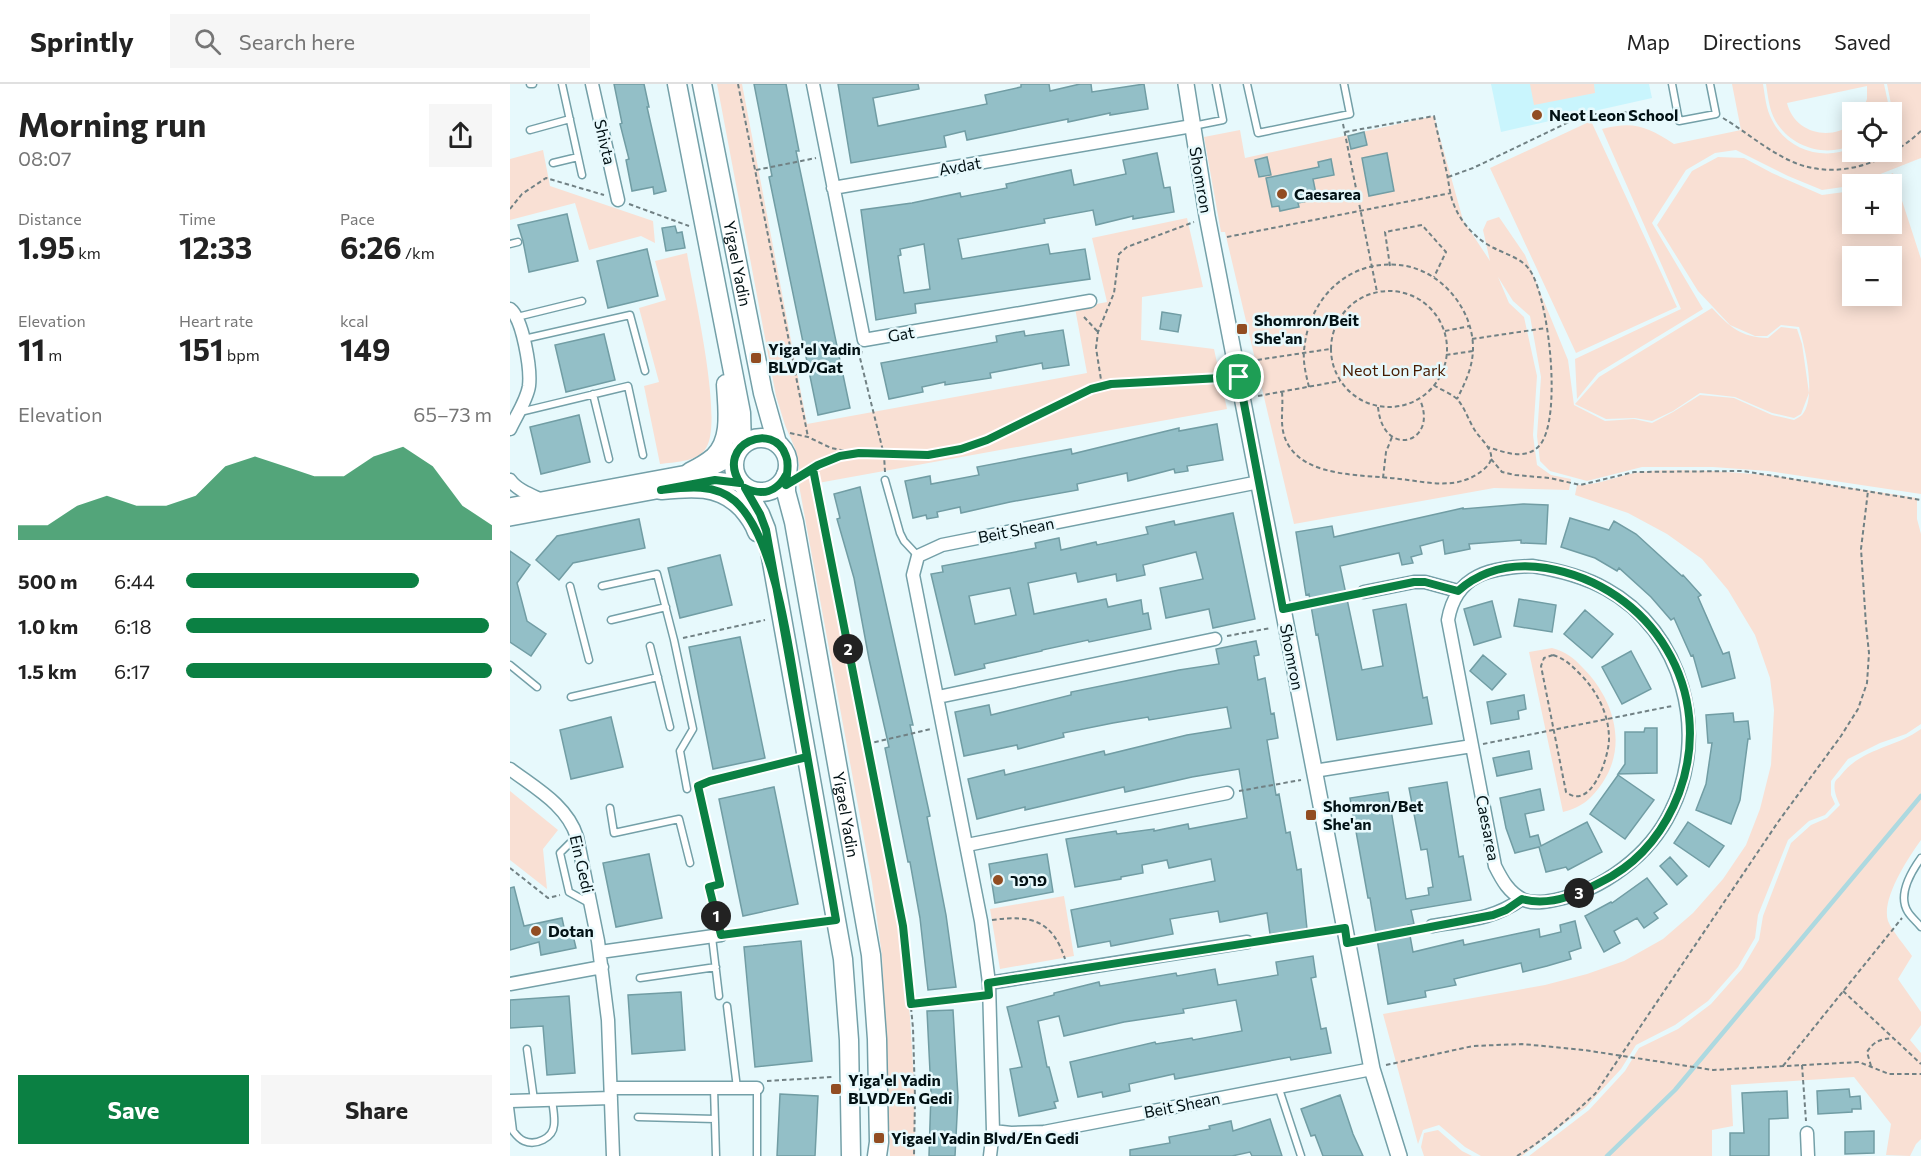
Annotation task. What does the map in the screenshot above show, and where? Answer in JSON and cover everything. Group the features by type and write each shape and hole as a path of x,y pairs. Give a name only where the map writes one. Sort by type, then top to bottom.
{"main road":[{"name":"Yigael Yadin","path":"677,84 741,413 739,450"},
{"name":"Yigael Yadin","path":"702,84 763,393 776,437"},
{"path":"690,472 714,458 725,439 727,418 724,328"},
{"path":"776,437 787,457 786,480 776,488 760,493 742,485 734,470 739,450 750,440 776,437"},
{"name":"Yigael Yadin","path":"786,480 871,955 877,1039 878,1151"},
{"name":"Yigael Yadin","path":"742,485 760,514 766,530 836,920 846,990 851,1156"},
{"path":"661,490 705,488 721,492 734,500 755,526 776,585"}],"street":[{"name":"Shivta","path":"592,84 618,200"},
{"path":"813,84 833,188"},
{"name":"Shomron","path":"1186,84 1212,239 1372,1069 1399,1156"},
{"name":"Avdat","path":"833,188 1192,126"},
{"name":"Gat","path":"833,188 864,340 1090,301"},
{"path":"510,429 529,386 523,340 513,313"},
{"path":"510,506 710,469 739,450"},
{"path":"510,480 513,484 542,500"},
{"path":"510,518 715,480 742,485"},
{"name":"Beit Shean","path":"918,556 942,545 1258,482"},
{"path":"918,556 913,575 981,921 989,989 993,1131 990,1156"},
{"path":"1364,592 1414,582 1425,582 1458,591 1473,579 1491,570 1532,566 1580,577 1606,589 1643,617 1660,638 1673,661 1686,703 1690,734 1688,759 1672,810 1658,834 1636,858 1589,889 1565,898 1534,902 1522,899 1506,910 1493,915 1432,926"},
{"name":"Caesarea","path":"1458,591 1450,605 1448,620 1495,866 1508,889 1522,899"},
{"path":"938,697 1215,639"},
{"path":"1315,775 1472,746"},
{"name":"Ein Gedi","path":"510,769 561,808 573,825 577,837 600,952 608,1020 613,1156"},
{"path":"967,844 1227,793"},
{"path":"600,952 716,936"},
{"path":"989,989 1066,970 1247,942"},
{"path":"510,984 602,967"},
{"name":"Beit Shean","path":"993,1131 1044,1132 1372,1069"},
{"path":"510,1101 552,1100 611,1093 757,1088"},
{"path":"1807,1133 1808,1156"}],"lane":[{"path":"562,84 582,175"},
{"path":"1192,126 1223,120 1216,84"},
{"path":"1248,84 1258,133 1350,114 1344,84"},
{"path":"1672,84 1679,121 1716,114 1710,84"},
{"path":"530,130 570,119"},
{"path":"553,163 578,157"},
{"path":"510,244 518,242"},
{"path":"513,313 582,301"},
{"path":"523,340 630,315 645,371"},
{"path":"518,412 628,386 643,455"},
{"path":"593,394 609,459"},
{"path":"885,480 900,532 904,541 918,556"},
{"path":"602,586 657,574 693,729 680,751 687,789"},
{"path":"570,586 588,660"},
{"path":"611,620 666,607"},
{"path":"650,646 670,727"},
{"path":"510,665 537,687"},
{"path":"571,697 658,677"},
{"path":"698,786 720,884 709,887 716,936 719,996"},
{"path":"609,808 614,833 679,819 690,863"},
{"path":"577,837 560,853 569,892 591,904"},
{"path":"1921,858 1906,885 1904,899 1907,911 1921,927"},
{"path":"640,978 716,968"},
{"path":"727,1006 737,1088"},
{"path":"527,1049 534,1101"},
{"path":"1278,1086 1301,1156"},
{"path":"714,1088 716,1156"},
{"path":"757,1088 757,1156"},
{"path":"510,1107 513,1131 524,1142 532,1143 548,1137 552,1130 554,1125 552,1100"},
{"path":"638,1118 715,1119"}],"path":[{"path":"738,84 808,436"},
{"path":"1448,177 1473,168 1569,122 1595,114 1623,112 1679,121"},
{"path":"1350,114 1343,125 1344,132 1377,292"},
{"path":"1716,114 1779,154 1799,164 1822,169 1850,168 1880,159 1907,144 1921,131"},
{"path":"1344,132 1434,116 1454,206 1473,233 1484,243 1527,267 1533,275 1540,294 1547,328 1551,398 1546,434 1539,446 1531,452 1519,455 1488,447"},
{"path":"755,170 827,156"},
{"path":"1212,239 1451,193"},
{"path":"1102,387 1096,348 1098,332 1114,293 1119,254 1127,247 1208,216"},
{"path":"1390,266 1385,232 1422,225 1446,252 1434,277"},
{"path":"1309,387 1303,353 1308,323 1322,297 1344,278 1372,267 1406,266 1434,277 1456,297 1470,326 1473,351 1469,376 1457,399"},
{"path":"1377,292 1401,292 1420,299 1435,313 1444,331 1448,348 1444,368 1435,386 1419,399 1401,407 1378,407 1359,400 1343,386 1333,369 1330,349 1333,331 1343,313 1358,299 1377,292"},
{"path":"1075,304 1098,332"},
{"path":"1444,331 1470,326"},
{"path":"1472,339 1547,328"},
{"path":"864,340 860,358 884,455 885,480"},
{"path":"776,437 808,436 831,448 859,453 928,455 961,449 987,440 1061,402 1102,387 1237,370 1303,353 1330,349"},
{"path":"1446,355 1473,351"},
{"path":"1243,399 1340,381"},
{"path":"1282,392 1282,433 1293,452 1301,458 1325,469 1349,476 1426,483 1454,483 1478,474 1488,466 1491,452 1472,427 1457,399 1435,386"},
{"path":"1378,407 1382,426 1392,437 1406,440 1422,430 1425,413 1419,399"},
{"path":"1383,478 1386,452 1392,437"},
{"path":"786,480 840,456 859,453"},
{"path":"1491,459 1502,472 1515,476 1550,478 1580,485 1634,472 1743,471 1921,500"},
{"path":"813,469 903,926 911,1004 915,1097 914,1156"},
{"path":"1517,1156 1536,1145 1595,1094 1778,822 1858,709 1867,683 1869,653 1861,549 1868,491"},
{"path":"1283,609 1364,592"},
{"path":"674,640 782,616"},
{"path":"1215,639 1286,625"},
{"path":"1553,655 1564,658 1584,678 1602,703 1607,719 1610,738 1602,772 1586,794 1572,797 1566,792 1541,666 1544,658 1553,655"},
{"path":"1472,746 1686,703"},
{"path":"867,744 944,726"},
{"path":"698,786 807,757"},
{"path":"1227,793 1315,775"},
{"path":"510,868 548,898 569,892"},
{"path":"1783,1066 1907,911"},
{"path":"981,921 1014,917 1031,918 1054,936 1061,948 1066,970"},
{"path":"716,936 836,920"},
{"path":"1247,942 1346,936 1432,926"},
{"path":"911,1004 989,989"},
{"path":"1843,991 1921,1064"},
{"path":"1871,1066 1867,1052 1873,1043 1881,1039 1894,1038"},
{"path":"1372,1069 1473,1046 1522,1044 1713,1070 1859,1062 1889,1074 1921,1074"},
{"path":"1802,1065 1807,1133"},
{"path":"757,1088 759,1081 849,1076"}],"shaded area":[{"name":"Neot Leon School","path":"1491,84 1649,84 1652,98 1501,132"}],"green space":[{"path":"717,84 742,84 807,424 1087,373 1075,308 1107,302 1092,238 1187,218 1203,287 1142,297 1141,340 1214,349 1227,409 818,483 892,886 903,959 910,1017 914,1082 915,1156 890,1156 882,956 872,882 798,480 799,464 776,396"},
{"path":"1530,84 1594,84 1595,93 1534,105"},
{"path":"1732,84 1763,84 1772,120 1787,139 1796,145 1818,153 1842,152 1842,162 1902,162 1902,102 1891,102 1887,84 1921,84 1921,158 1880,174 1842,174 1842,187 1822,190 1736,150 1715,153 1686,170 1652,223 1703,309 1598,373 1577,399 1575,359 1681,309 1602,129 1631,125 1647,129 1674,144 1741,130"},
{"path":"1766,84 1884,84 1888,102 1866,102 1867,86 1787,103 1797,121 1805,127 1823,133 1842,129 1842,149 1831,150 1809,147 1790,137 1775,120"},
{"name":"Neot Lon Park","path":"1434,116 1463,220 1490,261 1483,230 1487,221 1499,217 1525,255 1568,360 1574,405 1605,421 1634,419 1652,423 1700,395 1734,398 1772,415 1794,420 1802,415 1806,407 1809,397 1808,372 1799,327 1781,325 1767,336 1755,336 1730,325 1698,291 1657,225 1692,171 1718,157 1744,158 1822,195 1842,192 1842,234 1902,234 1902,201 1921,259 1921,494 1768,471 1713,467 1642,467 1587,481 1550,471 1540,461 1537,436 1541,377 1530,316 1513,301 1498,277 1509,303 1524,317 1537,376 1533,435 1537,465 1551,475 1571,479 1569,490 1494,488 1294,524 1225,232 1221,232 1204,137 1240,130 1245,158"},
{"path":"1591,121 1677,307 1576,353 1490,168"},
{"path":"543,150 550,186 653,221 655,243 641,236 589,250 575,203 510,220 510,159"},
{"path":"687,253 706,354 711,433 702,453 692,459 660,464 644,386 659,382 639,308 666,300 655,261"},
{"path":"1712,308 1730,326 1750,336 1768,338 1781,327 1797,329 1802,344 1809,393 1801,414 1794,418 1772,413 1735,397 1700,393 1673,411 1652,421 1635,418 1606,419 1575,404 1599,377"},
{"path":"1713,471 1768,475 1917,498 1917,519 1921,534 1921,724 1906,734 1880,743 1848,759 1831,781 1831,795 1835,804 1825,815 1809,821 1788,840 1758,915 1755,938 1738,967 1708,1001 1675,1025 1636,1045 1621,1069 1586,1107 1522,1156 1481,1156 1465,1147 1439,1125 1423,1130 1418,1144 1383,1014 1545,985 1624,961 1663,939 1693,913 1723,879 1746,845 1760,809 1771,765 1774,710 1770,678 1755,635 1728,590 1702,559 1667,534 1628,513 1575,495 1577,485 1593,484 1634,473"},
{"path":"1552,648 1572,658 1593,680 1609,707 1616,737 1611,767 1603,782 1586,801 1563,812 1529,652"},
{"path":"1921,729 1921,840 1897,879 1888,902 1887,912 1890,925 1912,956 1898,979 1921,1012 1921,1025 1910,1040 1921,1053 1921,1139 1910,1156 1886,1155 1891,1124 1854,1077 1731,1085 1733,1126 1712,1130 1712,1156 1529,1156 1589,1110 1625,1071 1639,1048 1678,1029 1711,1004 1742,969 1759,940 1763,916 1791,843 1811,825 1827,818 1840,805 1835,791 1836,780 1859,759"},
{"path":"510,791 558,830 543,849 547,889 510,860"},
{"path":"1064,896 1074,956 1000,969 990,909"},
{"path":"1438,1130 1462,1151 1472,1156 1424,1156 1421,1147 1424,1133"}],"building":[{"path":"614,84 644,84 666,191 654,194 653,187 632,191 626,160 629,159 620,124 622,123"},
{"path":"754,84 786,84 799,151 796,151 850,408 818,415 769,177 772,176"},
{"path":"838,84 918,84 919,89 873,98 878,126 987,104 985,95 1021,87 1021,84 1049,84 1050,91 1080,84 1091,84 1092,92 1144,84 1148,109 1110,115 1110,113 1068,122 1068,119 967,140 965,131 944,136 946,147 851,163"},
{"path":"1364,132 1367,145 1351,149 1348,136"},
{"path":"1157,153 1164,188 1170,187 1174,212 1133,219 1133,216 1096,225 1093,210 1044,219 1045,223 958,239 962,259 1048,244 1050,254 1085,249 1090,279 915,304 916,313 876,320 861,210 960,193 961,197 1007,188 1006,184 1071,170 1074,185 1126,174 1123,160","holes":["924,244 930,289 904,293 898,256 901,255 900,249"]},
{"path":"1387,153 1394,191 1369,196 1362,158"},
{"path":"1267,157 1271,175 1259,177 1255,160"},
{"path":"1331,159 1334,175 1313,179 1317,199 1298,203 1299,207 1280,211 1279,206 1272,207 1266,178 1319,167 1318,162"},
{"path":"567,214 578,261 529,272 518,225"},
{"path":"675,226 677,233 682,232 685,248 666,251 662,228"},
{"path":"647,249 658,296 608,308 597,261"},
{"path":"1162,312 1181,315 1178,332 1160,329"},
{"path":"1063,330 1069,365 1043,369 1042,363 990,373 991,378 945,385 945,382 922,387 923,392 889,399 881,363 997,342 996,336 1024,331 1025,336"},
{"path":"604,334 615,380 566,392 555,345"},
{"path":"579,415 590,462 541,474 530,427"},
{"path":"1217,424 1223,460 1187,466 1188,471 1175,473 1174,469 1128,481 1127,473 1077,484 1078,490 961,513 960,507 937,512 938,517 927,519 926,515 913,518 905,481 930,476 931,484 979,475 977,467 1071,449 1072,454 1179,428 1179,431"},
{"path":"860,487 913,725 910,725 930,816 927,817 946,915 956,987 928,990 920,918 885,748 889,747 854,578 837,519 840,518 834,494"},
{"path":"1523,504 1548,505 1546,544 1521,543 1521,540 1469,544 1470,549 1445,554 1443,540 1420,546 1422,554 1411,557 1413,563 1402,565 1399,553 1340,566 1362,670 1383,666 1373,610 1406,604 1423,698 1427,697 1432,724 1337,740 1318,634 1316,635 1309,594 1306,595 1296,532 1332,526 1334,537 1463,508"},
{"path":"1233,513 1255,619 1213,628 1209,609 1166,618 1160,588 1203,579 1196,552 1143,565 1145,575 1117,581 1116,574 1078,582 1076,573 1028,583 1034,614 1106,599 1108,607 1141,600 1143,614 1148,613 1151,629 1042,650 984,664 985,668 955,675 931,574 943,572 942,566 1036,548 1035,543 1059,538 1061,550 1148,534 1146,527 1174,521 1175,525","holes":["1010,588 1016,615 975,624 969,596"]},
{"path":"1570,518 1609,530 1614,521 1636,534 1683,575 1701,595 1698,597 1723,654 1729,652 1735,678 1702,687 1693,655 1691,656 1674,618 1671,620 1651,597 1619,568 1617,571 1595,558 1561,547"},
{"path":"639,519 645,548 573,563 559,580 536,560 557,536"},
{"path":"510,551 530,565 517,583 527,621 546,634 531,656 510,642"},
{"path":"720,555 732,605 680,618 668,568"},
{"path":"1519,599 1556,605 1552,632 1514,626"},
{"path":"1492,601 1501,637 1474,645 1464,609"},
{"path":"1585,610 1613,634 1592,658 1564,634"},
{"path":"740,637 765,758 713,769 689,647"},
{"path":"1256,641 1259,655 1254,656 1258,680 1265,678 1278,738 1267,740 1276,795 1279,794 1286,833 1290,832 1297,870 1301,869 1307,929 1270,934 1267,913 1220,922 1218,911 1170,919 1173,934 1111,946 1110,941 1078,947 1071,910 1215,881 1211,859 1169,868 1167,860 1142,865 1143,873 1075,887 1066,839 1116,831 1117,834 1154,829 1154,831 1188,824 1189,829 1247,818 1239,769 1125,792 1124,787 977,819 968,779 1004,770 1005,775 1104,751 1105,755 1187,735 1231,728 1227,707 1149,720 1148,717 1113,723 1063,733 1064,737 1018,749 1017,745 964,756 955,712 989,705 991,715 1071,695 1071,692 1219,664 1216,649"},
{"path":"1631,651 1651,689 1622,704 1602,667"},
{"path":"1483,655 1506,674 1492,690 1470,671"},
{"path":"1524,695 1526,709 1518,711 1519,719 1491,724 1487,702"},
{"path":"1733,713 1734,722 1748,721 1750,739 1748,739 1740,800 1731,824 1696,810 1706,784 1712,743 1708,743 1706,715"},
{"path":"611,717 623,767 571,779 560,730"},
{"path":"1645,728 1657,728 1657,773 1618,774 1625,764 1625,732 1644,732"},
{"path":"1529,751 1532,769 1497,776 1493,758"},
{"path":"1618,775 1654,800 1625,839 1590,814"},
{"path":"1447,782 1459,857 1463,856 1471,900 1411,910 1414,924 1408,925 1413,952 1463,940 1464,945 1539,929 1540,937 1561,932 1560,925 1575,921 1581,948 1569,952 1571,959 1547,966 1523,972 1521,963 1454,979 1456,985 1425,991 1426,997 1388,1004 1350,798 1388,792 1406,899 1429,895 1428,888 1433,887 1427,849 1421,850 1409,788"},
{"path":"774,787 798,904 743,916 719,799"},
{"path":"1540,789 1544,810 1525,814 1530,837 1538,835 1541,846 1587,822 1602,852 1568,870 1566,867 1546,872 1539,847 1515,853 1506,828 1500,798"},
{"path":"1688,822 1724,846 1709,867 1674,843"},
{"path":"649,854 662,918 616,927 603,863"},
{"path":"1047,854 1053,892 995,903 989,864"},
{"path":"1670,857 1687,876 1677,885 1660,866"},
{"path":"1647,878 1667,904 1654,913 1658,918 1644,928 1637,918 1614,931 1620,943 1604,952 1585,916 1612,903"},
{"path":"514,887 524,926 562,918 565,932 572,931 576,948 541,955 539,942 510,950 510,888"},
{"path":"801,941 812,1061 755,1067 744,947"},
{"path":"1313,956 1316,977 1311,978 1321,1029 1326,1028 1331,1053 1291,1060 1290,1057 1175,1079 1174,1074 1129,1084 1130,1091 1103,1097 1102,1092 1078,1097 1070,1062 1155,1042 1156,1044 1192,1038 1193,1040 1242,1031 1236,1000 1183,1009 1184,1013 1124,1022 1064,1036 1059,1016 1038,1021 1047,1067 1049,1067 1058,1101 1054,1102 1056,1108 1019,1116 1010,1069 1022,1067 1007,1007 1099,982 1100,986 1215,969 1218,985 1278,975 1276,962"},
{"path":"681,992 685,1050 632,1054 628,995"},
{"path":"569,996 575,1073 547,1075 543,1026 510,1028 510,1000"},
{"path":"953,1010 958,1097 955,1156 929,1156 931,1092 927,1011"},
{"path":"1849,1089 1850,1097 1860,1096 1861,1109 1852,1109 1852,1112 1818,1114 1817,1091"},
{"path":"1787,1091 1788,1118 1769,1119 1769,1156 1730,1156 1730,1133 1744,1133 1742,1093"},
{"path":"780,1094 818,1096 815,1156 777,1156"},
{"path":"1340,1095 1363,1156 1323,1156 1315,1135 1311,1136 1301,1109"},
{"path":"1270,1119 1282,1156 1252,1156 1250,1152 1232,1156 1130,1156 1130,1150 1170,1143 1169,1137 1210,1129 1209,1126 1231,1121 1233,1131"},
{"path":"1874,1131 1874,1153 1845,1154 1845,1132"}],"waterway":[{"path":"1607,1156 1675,1090 1921,796"}],"place":[{"name":"Neot Leon School","path":"1537,115"},
{"name":"Caesarea","path":"1282,194"},
{"name":"Shomron/Beit She'an","path":"1242,329"},
{"name":"Yiga'el Yadin BLVD/Gat","path":"756,358"},
{"name":"Shomron/Bet She'an","path":"1311,815"},
{"name":"פרפר","path":"998,880"},
{"name":"Dotan","path":"536,931"},
{"name":"Yiga'el Yadin BLVD/En Gedi","path":"836,1089"},
{"name":"Yigael Yadin Blvd/En Gedi","path":"879,1138"}],"route":[{"path":"1239,377 1111,384 1091,389 987,440 961,449 928,455 859,453 840,456 818,465 786,485 786,475 776,488 769,491 760,493 745,488 766,530 782,616 807,757 698,786 720,884 709,887 721,935 836,920 807,757 776,585 755,526 734,500 721,492 705,488 661,490 715,480 740,483 734,470 735,456 742,445 759,438 769,439 783,450 788,466 786,485 813,469 903,926 911,1004 989,995 988,983 1247,942 1345,928 1347,943 1493,915 1506,910 1522,899 1534,902 1548,901 1565,898 1589,889 1636,858 1658,834 1672,810 1688,759 1690,734 1682,683 1660,638 1643,617 1606,589 1580,577 1532,566 1491,570 1479,575 1458,591 1425,582 1414,582 1283,609 1239,377"}]}
